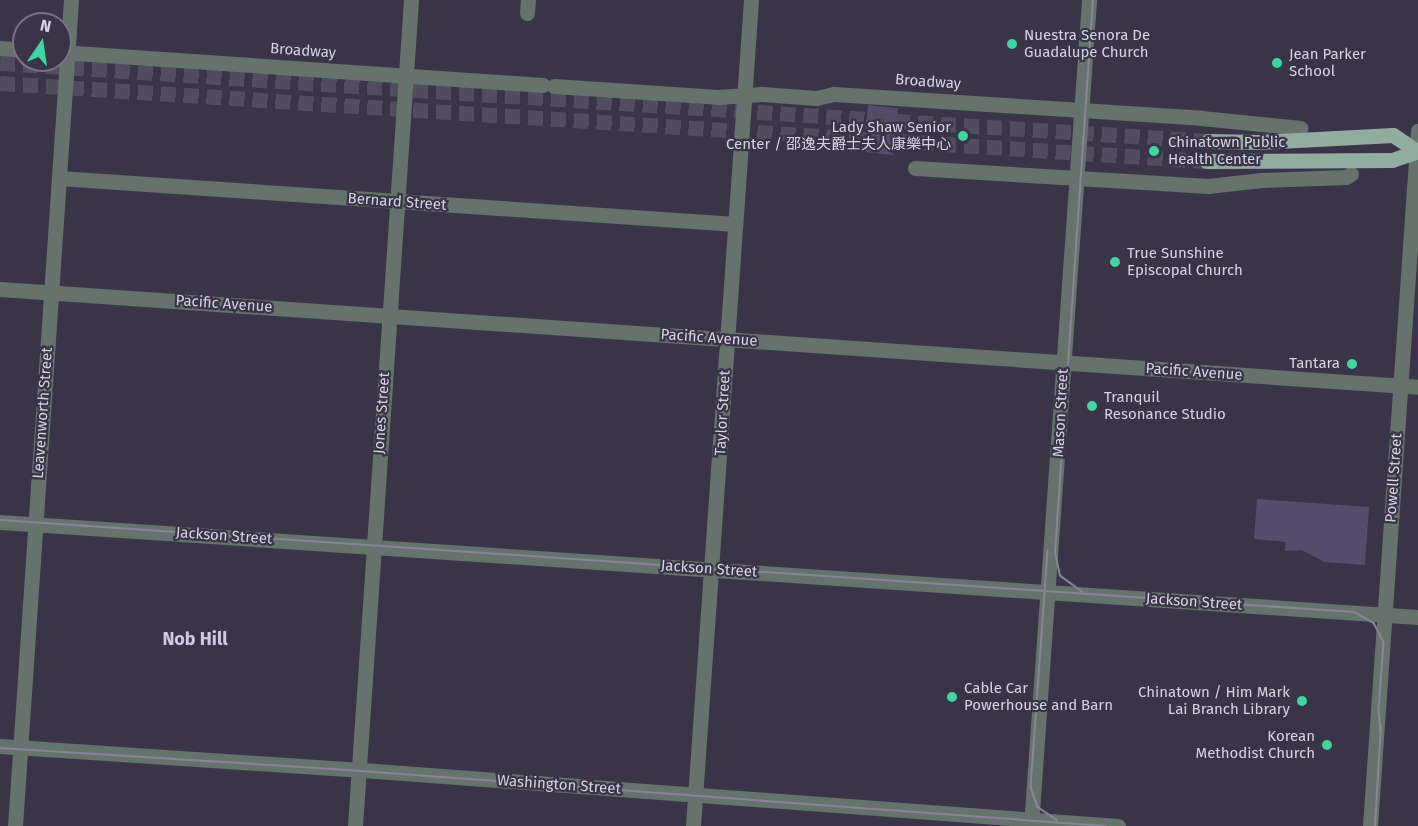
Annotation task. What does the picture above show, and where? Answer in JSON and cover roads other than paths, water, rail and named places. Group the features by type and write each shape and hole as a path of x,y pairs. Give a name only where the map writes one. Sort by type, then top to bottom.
{"main road":[{"path":"1301,128 1318,138"},
{"path":"1208,141 1258,142 1393,135 1417,151"},
{"path":"1206,161 1353,167 1392,160 1417,151"}],"street":[{"name":"Jones Street","path":"355,826 411,0"},
{"name":"Taylor Street","path":"693,826 713,569 750,0"},
{"name":"Mason Street","path":"1032,823 1089,0"},
{"name":"Broadway","path":"72,53 548,86 816,98 834,94 1082,110 1301,128"},
{"name":"Leavenworth Street","path":"15,826 59,178 63,72"},
{"name":"Powell Street","path":"1370,826 1418,131"},
{"path":"915,168 1224,186 1262,180 1346,177 1353,167"},
{"name":"Bernard Street","path":"59,178 735,224"},
{"name":"Pacific Avenue","path":"0,289 1418,387"},
{"name":"Jackson Street","path":"0,522 1418,617"},
{"name":"Washington Street","path":"0,746 358,769 1032,823 1118,826"}],"tunnel":[{"path":"0,63 1208,141"},
{"path":"0,83 1206,161"}],"tram line":[{"path":"1082,592 1060,576 1055,553 1093,0"},
{"path":"0,520 1354,612 1374,623 1384,643 1379,710 1381,733"},
{"path":"1048,551 1031,787 1038,807 1057,820"},
{"path":"1375,826 1381,726"},
{"path":"0,748 348,770 1106,826"}],"place":[{"name":"Nuestra Senora De Guadalupe Church","path":"1012,44"},
{"name":"Jean Parker School","path":"1277,63"},
{"name":"Lady Shaw Senior Center / 邵逸夫爵士夫人康樂中心","path":"963,136"},
{"name":"Chinatown Public Health Center","path":"1154,151"},
{"name":"True Sunshine Episcopal Church","path":"1115,262"},
{"name":"Tantara","path":"1352,364"},
{"name":"Tranquil Resonance Studio","path":"1092,406"},
{"name":"Cable Car Powerhouse and Barn","path":"952,697"},
{"name":"Chinatown / Him Mark Lai Branch Library","path":"1302,701"},
{"name":"Korean Methodist Church","path":"1327,745"}],"district":[{"name":"Nob Hill","path":"195,639"}]}
